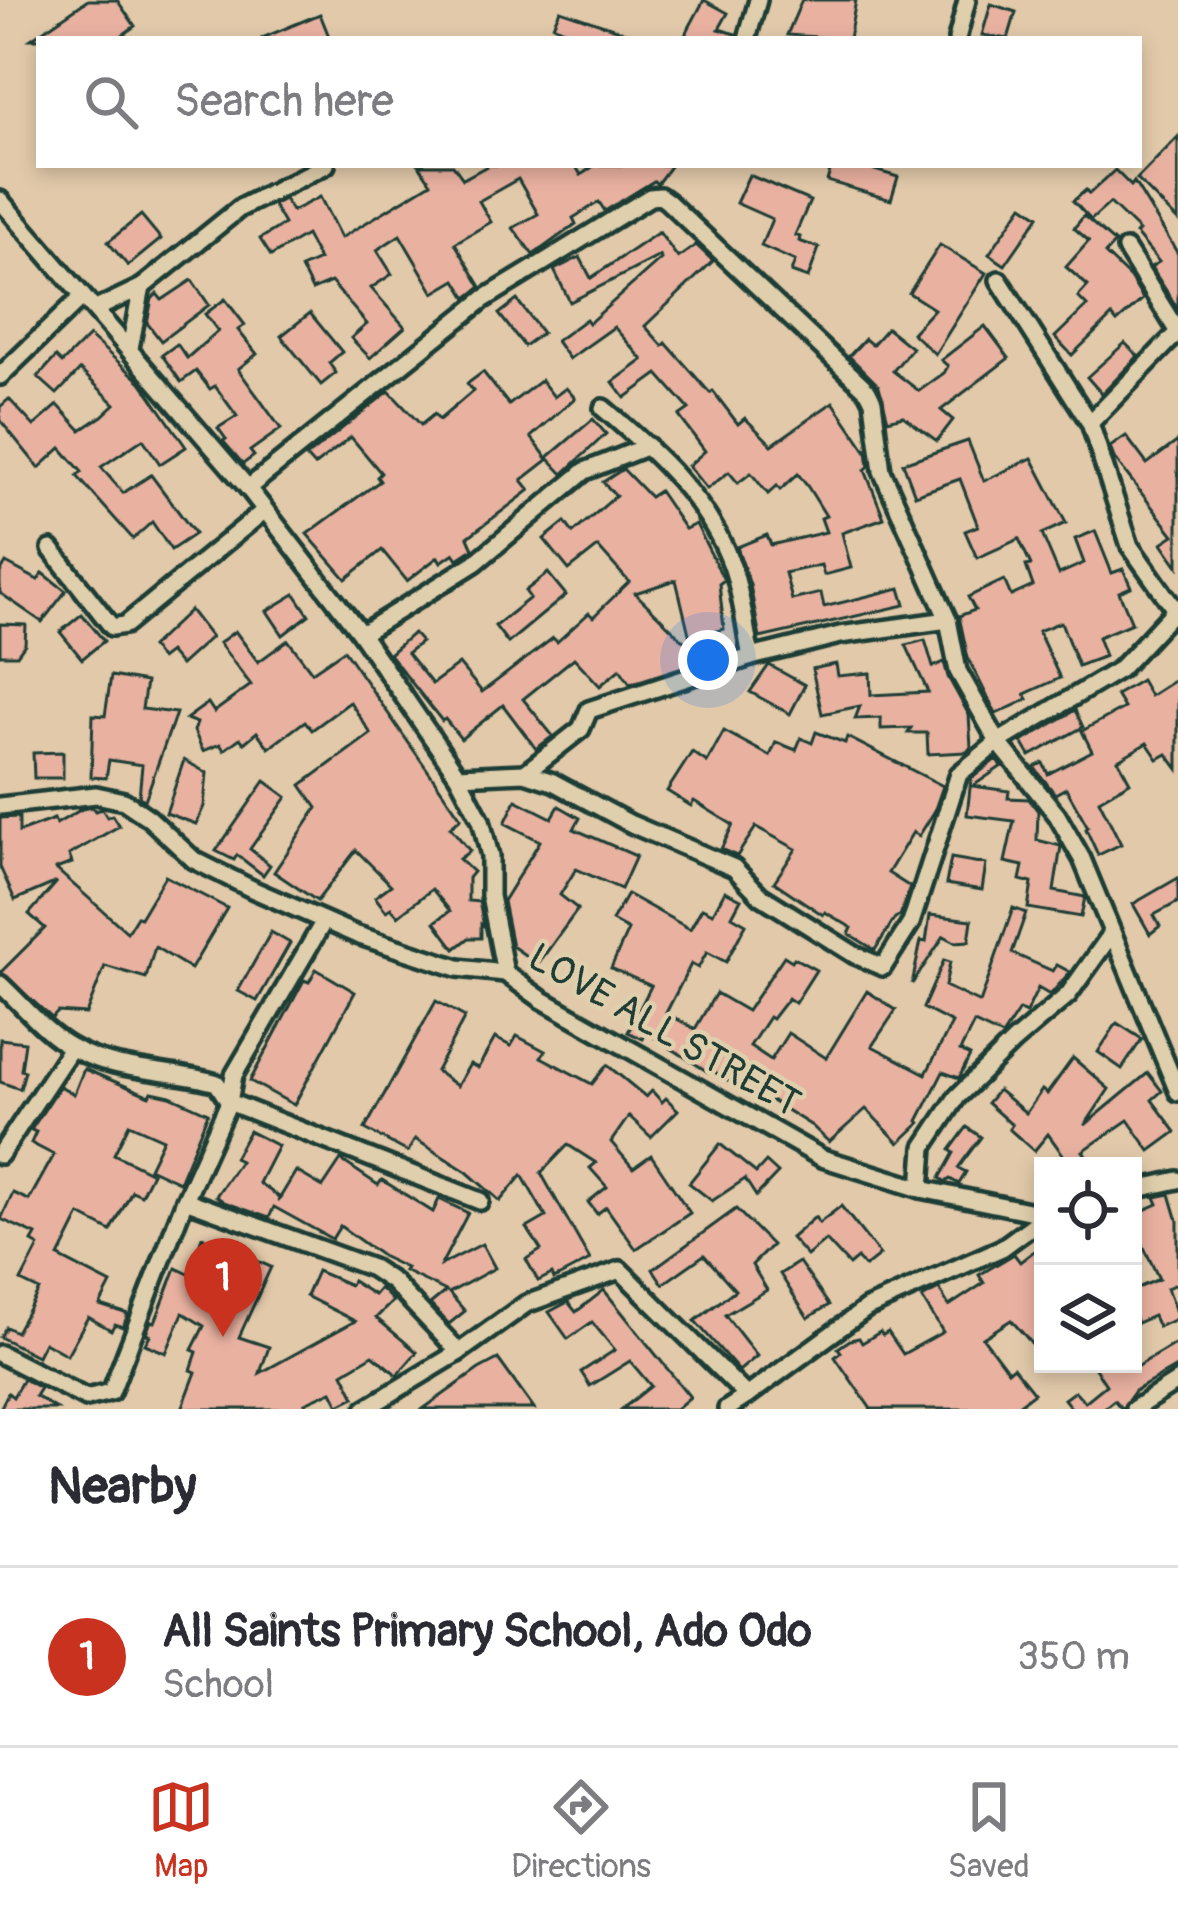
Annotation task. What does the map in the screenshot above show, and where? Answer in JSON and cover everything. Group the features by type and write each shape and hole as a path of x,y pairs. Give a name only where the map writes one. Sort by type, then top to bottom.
{"street":[{"path":"748,36 758,0"},
{"path":"958,36 967,0"},
{"path":"96,309 142,287 240,208 320,168"},
{"path":"248,488 484,299 650,197 660,196 868,391 882,471 948,620 958,671 998,742 1057,815 1082,859 1178,1092"},
{"path":"0,200 248,488 362,634 458,776 481,820 490,856 490,896 505,973"},
{"path":"1090,423 1178,332 1126,250"},
{"path":"458,776 525,773 554,782 631,824 734,868 761,896 855,955 883,967 911,922 959,774 998,742 1120,669 1177,610 1130,546 1090,423 999,280"},
{"path":"130,348 142,287"},
{"path":"0,376 82,297"},
{"path":"603,408 682,482 714,526 733,569 751,657"},
{"path":"362,634 475,563 585,471 648,446"},
{"path":"51,549 112,627 125,625 265,510"},
{"path":"525,773 581,729 590,710 751,657 840,635 948,620"},
{"path":"545,755 554,782"},
{"name":"LOVE ALL STREET","path":"0,806 96,796 124,801 194,860 324,921 458,968 505,973 541,999 822,1158 921,1189 1034,1214"},
{"path":"0,1354 86,1398 111,1392 184,1200 229,1102 234,1075 324,921"},
{"path":"921,1189 924,1148 957,1097 1068,995 1112,932"},
{"path":"0,984 71,1048 142,1071 185,1074 217,1083 229,1102 480,1201"},
{"path":"0,1156 71,1048"},
{"path":"1142,1188 1178,1180"},
{"path":"184,1200 372,1268 393,1282 459,1352"},
{"path":"728,1409 866,1308 1002,1248 1034,1223"},
{"path":"365,1409 459,1352 526,1304 620,1270 747,1396"},
{"path":"1134,1409 1178,1381"}],"building":[{"path":"88,0 117,0 135,26 121,36 31,39"},
{"path":"704,0 728,13 719,29 736,34 736,36 685,36"},
{"path":"802,0 856,0 850,36 787,35"},
{"path":"991,4 1016,12 1009,36 982,35"},
{"path":"560,10 637,36 578,36 553,25"},
{"path":"320,14 329,36 267,36"},
{"path":"1178,137 1178,221 1137,179"},
{"path":"421,168 455,168 463,179 483,168 577,168 581,175 591,168 669,168 657,184 654,181 605,211 599,202 573,218 576,224 533,255 513,228 538,214 518,179 479,201 491,222 455,243 481,287 467,298 456,280 434,293 400,235 377,250 392,274 371,288 405,327 370,358 351,338 367,324 331,282 312,290 301,268 319,260 306,235 271,256 260,239 284,224 273,205 284,199 292,211 320,197 341,238 431,183"},
{"path":"831,168 871,168 898,177 891,200 827,181"},
{"path":"1115,170 1131,186 1134,182 1178,254 1178,309 1151,267 1159,262 1136,234 1139,231 1110,203 1091,220 1073,201 1086,190 1089,194"},
{"path":"749,175 810,201 795,235 819,248 808,278 791,272 795,261 761,246 772,219 736,203"},
{"path":"1023,205 1039,216 1005,265 989,254"},
{"path":"141,215 161,239 128,266 108,242"},
{"path":"1084,216 1115,243 1105,254 1130,278 1143,299 1117,322 1112,316 1072,355 1055,337 1087,306 1078,297 1088,286 1066,267 1089,241 1074,228"},
{"path":"659,232 678,258 696,245 713,261 645,326 663,346 666,343 713,391 738,424 745,418 772,445 833,402 867,452 865,470 884,518 842,533 851,568 824,575 821,565 785,573 792,600 821,593 824,607 900,588 905,605 760,638 737,547 767,535 771,545 826,532 821,518 826,516 808,487 798,474 768,494 751,473 738,483 729,472 707,489 688,466 705,451 679,416 689,409 658,374 625,398 613,382 643,360 614,327 569,359 556,341 586,319 589,323 661,259 570,302 554,270 580,257 591,278"},
{"path":"940,245 986,273 935,354 912,333 934,309 909,293"},
{"path":"192,280 209,305 161,341 147,323 152,299 157,294 162,300"},
{"path":"225,299 245,325 238,330 257,354 238,369 281,429 250,451 254,456 243,464 218,428 237,416 215,386 210,389 196,371 181,382 162,355 177,344 187,358 218,331 205,314"},
{"path":"517,300 542,333 524,346 499,314"},
{"path":"310,313 342,352 329,363 336,373 321,385 281,336"},
{"path":"985,326 1009,358 941,410 953,420 937,441 903,416 888,420 879,386 849,356 865,339 872,345 887,328 912,348 893,371 919,391 944,373 948,366 941,360"},
{"path":"89,336 141,382 186,447 160,464 143,439 101,467 123,493 151,475 195,534 171,550 152,522 133,539 77,476 82,472 61,448 39,468 0,420 0,407 9,399 34,426 58,405 81,430 115,404 80,370 57,394 38,377 56,357 62,363"},
{"path":"1125,343 1138,356 1102,394 1087,377"},
{"path":"483,372 509,405 541,380 554,397 566,388 575,398 531,437 547,458 593,419 606,434 563,474 549,459 522,480 530,490 468,537 473,549 458,559 454,553 441,562 438,557 407,581 382,550 346,579 307,534 380,481 381,473 351,437 314,466 306,457 389,391 421,425 434,414 439,420 473,391 467,384"},
{"path":"1126,436 1147,464 1178,441 1178,566 1162,543 1174,535 1114,458 1110,447"},
{"path":"968,441 984,481 1032,458 1066,523 1042,534 1059,574 1084,563 1075,539 1095,531 1112,573 1123,569 1131,587 1119,592 1132,623 1098,637 1105,656 1078,666 1061,622 1038,631 1060,678 996,714 968,658 959,616 975,610 968,597 1004,580 1011,596 1033,586 1026,566 1031,565 1019,539 977,558 965,531 978,526 960,479 915,495 903,463"},
{"path":"623,469 650,497 659,491 685,529 696,524 724,580 719,584 724,629 690,638 676,580 635,593 687,644 695,663 630,684 620,669 600,686 574,658 523,699 553,736 536,749 503,705 461,739 389,654 413,633 421,642 407,653 432,684 459,664 482,692 553,638 557,642 589,613 593,617 629,582 598,547 569,570 544,539 565,522 573,533 616,496 603,482"},
{"path":"6,563 38,580 43,573 66,591 42,622 0,593 0,573"},
{"path":"548,573 566,595 508,643 495,626 530,598 525,591"},
{"path":"295,594 309,615 283,635 267,611"},
{"path":"190,610 211,637 180,665 169,652 160,659 151,647"},
{"path":"82,614 104,641 82,659 60,632"},
{"path":"0,624 26,625 25,644 17,655 0,655"},
{"path":"235,631 258,662 288,640 312,672 344,650 461,818 450,827 470,851 459,859 473,872 468,878 468,901 479,902 484,926 481,924 481,938 469,938 455,949 435,922 450,911 432,889 398,916 391,908 386,911 375,897 391,885 356,850 317,901 274,872 317,808 301,785 371,734 350,702 312,730 305,721 269,748 257,732 244,743 240,738 224,750 220,744 203,751 194,731 197,723 186,719 208,703 214,712 251,685 219,643"},
{"path":"925,640 933,667 944,662 969,715 971,747 967,752 928,754 927,733 881,729 881,718 855,719 860,706 822,714 812,669 836,664 838,676 870,673 871,695 928,692 906,645"},
{"path":"769,665 805,685 790,714 750,692"},
{"path":"111,676 146,682 142,709 176,713 145,800 139,797 142,765 109,760 106,778 91,777 93,715 105,716"},
{"path":"1178,678 1178,769 1167,754 1158,759 1147,743 1118,760 1130,782 1099,800 1121,844 1098,855 1066,788 1055,794 1034,767 1043,763 1048,774 1092,751 1082,731 1124,708 1116,695 1141,680 1150,696"},
{"path":"1075,710 1083,727 1030,756 1022,742"},
{"path":"724,731 770,756 776,742 796,750 801,738 812,743 816,732 845,743 847,737 943,786 919,836 913,832 888,873 910,887 900,916 875,950 849,934 852,928 774,882 796,849 756,827 737,856 721,849 733,825 667,791 692,752 707,762"},
{"path":"63,752 63,778 34,778 33,753"},
{"path":"996,759 1002,766 973,786 1009,791 1008,798 1029,799 1038,811 1037,840 1061,846 1054,891 1085,897 1081,917 1028,908 1032,883 1020,880 1023,866 1005,862 1014,821 967,815 971,779"},
{"path":"184,760 207,773 204,806 196,824 166,813"},
{"path":"265,781 287,797 250,849 270,865 263,875 237,855 234,860 216,851"},
{"path":"516,800 552,818 559,806 580,818 574,829 636,856 621,889 576,869 560,895 578,909 538,964 512,946 503,901 540,841 505,823"},
{"path":"92,807 102,809 107,817 112,815 119,826 69,855 72,863 56,869 127,932 165,876 227,908 191,969 155,947 146,978 105,966 86,1014 58,1012 52,1018 1,972 45,928 29,914 57,882 15,900 0,867 0,818 19,817 19,832 54,819 56,824"},
{"path":"951,858 986,864 982,890 946,884"},
{"path":"1178,878 1178,902 1154,915 1160,926 1150,934 1133,904"},
{"path":"725,891 741,899 732,916 746,924 726,962 707,952 698,968 691,964 666,1013 695,1029 716,993 747,1011 784,956 794,958 816,970 795,1003 788,998 750,1046 771,1060 788,1033 826,1058 867,991 896,1010 872,1046 926,1074 952,1023 923,1008 944,960 950,962 945,986 980,1003 1013,908 1026,913 1012,953 1053,971 1057,965 1070,972 1050,995 1038,988 1026,1013 1019,1010 1002,1036 974,1023 960,1051 970,1056 959,1078 943,1072 920,1123 899,1143 866,1109 829,1142 812,1126 732,1076 729,1081 708,1072 646,1032 643,1039 628,1032 651,986 611,968 628,930 612,921 627,894 690,929 702,908 713,913"},
{"path":"930,915 972,920 969,941 955,942 944,936 912,984 921,941 926,942"},
{"path":"271,932 290,943 257,1001 238,991"},
{"path":"316,969 355,992 294,1105 250,1081 304,980 309,982"},
{"path":"436,1001 465,1017 436,1071 457,1086 470,1064 478,1068 495,1038 511,1046 517,1036 545,1051 541,1057 592,1084 607,1065 646,1097 652,1091 662,1102 666,1098 678,1110 651,1137 629,1116 611,1142 633,1168 651,1155 690,1213 636,1249 606,1207 597,1214 588,1202 607,1187 590,1168 596,1163 568,1145 541,1173 590,1260 554,1279 552,1274 538,1281 526,1259 541,1250 527,1228 546,1217 522,1175 500,1201 467,1172 415,1139 408,1152 365,1129"},
{"path":"1117,1023 1142,1039 1122,1069 1098,1052"},
{"path":"0,1039 25,1042 20,1089 0,1082"},
{"path":"1073,1058 1109,1089 1085,1125 1148,1073 1162,1091 1152,1100 1176,1132 1150,1151 1128,1120 1083,1151 1087,1157 1063,1157 1048,1134 1034,1151 987,1103 998,1090 1026,1113 1042,1090 1047,1094"},
{"path":"84,1069 208,1113 179,1182 149,1168 163,1139 129,1124 114,1154 152,1173 141,1195 132,1191 111,1231 80,1215 59,1257 111,1284 100,1305 128,1314 123,1327 115,1324 111,1330 88,1317 67,1355 44,1342 37,1356 0,1337 6,1327 16,1332 39,1290 21,1281 39,1246 32,1242 36,1235 1,1219 13,1193 29,1200 54,1155 31,1143 36,1132 31,1130 60,1086 74,1094"},
{"path":"967,1127 981,1137 958,1168 966,1172 959,1184 946,1182 940,1178 954,1153 950,1150"},
{"path":"249,1131 278,1146 259,1183 278,1201 296,1171 323,1187 341,1160 433,1212 439,1199 468,1213 441,1265 482,1244 495,1268 449,1293 465,1311 449,1324 430,1304 446,1291 404,1271 406,1268 340,1226 332,1239 274,1207 269,1218 224,1202 216,1196 240,1161 234,1158"},
{"path":"720,1144 756,1173 766,1162 778,1173 756,1196 745,1179 712,1201 689,1183"},
{"path":"1170,1194 1178,1221 1178,1283 1167,1288 1178,1318 1158,1327 1153,1316 1142,1321 1142,1286 1159,1279 1142,1243 1142,1211 1158,1204 1155,1197"},
{"path":"841,1206 880,1255 865,1267 857,1258 849,1265 826,1240 807,1256 791,1238 815,1217 819,1223"},
{"path":"736,1209 772,1245 752,1265 767,1290 725,1315 757,1356 739,1371 695,1321 735,1290 704,1255 663,1284 653,1269"},
{"path":"202,1237 271,1267 239,1337 269,1347 260,1373 355,1321 306,1296 317,1271 350,1285 352,1281 374,1295 380,1288 393,1301 376,1318 417,1352 397,1375 373,1355 343,1373 355,1397 339,1405 332,1391 305,1403 308,1409 182,1409 196,1372 191,1370 197,1352 192,1350 204,1326 183,1313 166,1353 145,1344 150,1335 146,1334 176,1268 189,1274"},
{"path":"1034,1251 1034,1346 1011,1320 983,1338 1008,1371 1013,1367 1034,1393 1013,1409 871,1409 835,1357 841,1352 838,1348 850,1340 859,1338 862,1343 888,1332 903,1354 943,1332 922,1298 939,1289 949,1306 984,1283 979,1275 1014,1254 1020,1262"},
{"path":"799,1262 829,1305 808,1318 780,1274"},
{"path":"604,1290 690,1397 676,1409 622,1409 651,1386 630,1361 590,1386 581,1372 615,1350 592,1322 568,1339 549,1312 568,1302 576,1312"},
{"path":"1178,1342 1178,1366 1135,1391 1122,1409 1114,1400 1103,1409 1072,1409 1064,1399 1075,1391 1085,1402 1106,1385 1098,1373 1142,1373 1142,1363"},
{"path":"498,1359 534,1409 423,1409 479,1369"},
{"path":"23,1379 40,1388 35,1396 56,1409 0,1409"}],"place":[{"name":"All Saints Primary School, Ado Odo","path":"223,1337"}]}
